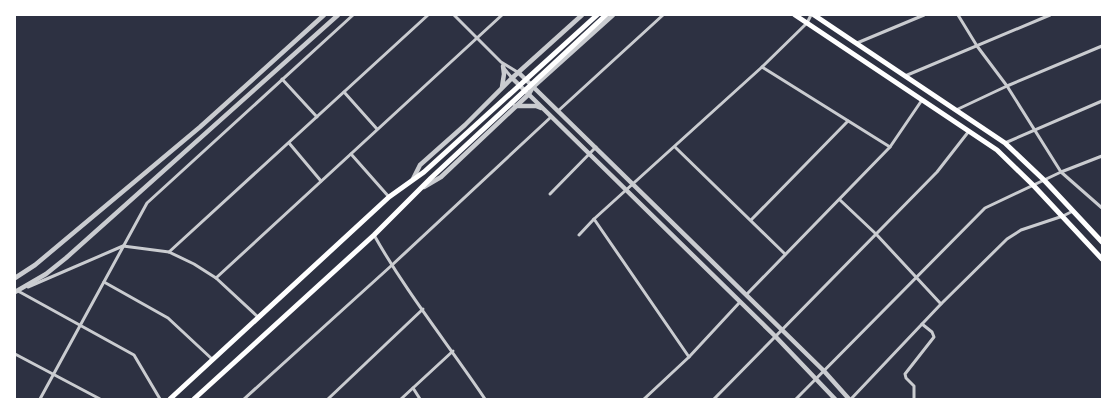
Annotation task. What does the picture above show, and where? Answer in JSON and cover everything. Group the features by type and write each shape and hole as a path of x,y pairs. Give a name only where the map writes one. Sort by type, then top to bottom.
{"main road":[{"path":"170,399 389,198 424,172 596,15"},
{"path":"194,399 374,234 431,178 606,15"},
{"path":"795,15 997,150 1063,216 1102,259"},
{"path":"812,15 1005,143 1044,180 1102,242"}],"street":[{"path":"15,278 35,265 200,127 324,15"},
{"path":"17,291 46,274 66,258 338,15"},
{"path":"40,399 147,203 353,15"},
{"path":"169,252 428,15"},
{"path":"454,15 502,64 512,78 775,336 835,399"},
{"path":"216,278 502,15"},
{"path":"412,181 420,165 466,125 512,78 582,15"},
{"path":"421,189 441,177 529,94 534,87 613,15"},
{"path":"558,111 663,15"},
{"path":"579,235 594,219 762,67 807,23 812,15"},
{"path":"856,44 924,15"},
{"path":"958,15 977,46 1007,86 1061,172 1100,204 1102,208"},
{"path":"905,76 1050,15"},
{"path":"956,110 1007,86 1102,46"},
{"path":"502,64 519,73 534,87 824,371 850,399 941,304 1007,239 1021,230 1073,212"},
{"path":"502,64 504,74 502,89"},
{"path":"762,67 890,147"},
{"path":"282,79 317,117"},
{"path":"344,92 377,129"},
{"path":"746,295 890,147 922,100"},
{"path":"1005,143 1102,101"},
{"path":"515,106 536,106 542,108"},
{"path":"244,399 392,266 551,117"},
{"path":"751,220 848,121"},
{"path":"714,399 936,172 969,131"},
{"path":"289,143 321,181"},
{"path":"550,194 596,147"},
{"path":"675,147 785,254"},
{"path":"351,154 389,198"},
{"path":"796,399 985,208 1061,172 1102,156"},
{"path":"840,200 917,276 941,304"},
{"path":"594,219 689,357"},
{"path":"374,234 392,266 485,399"},
{"path":"17,291 123,246 169,252 194,264 216,278 258,317"},
{"path":"104,282 168,318 212,360"},
{"path":"17,291 134,354 160,399"},
{"path":"645,399 689,357 740,302"},
{"path":"328,399 423,309"},
{"path":"914,399 914,386 906,378 905,374 934,337 932,332 922,324"},
{"path":"401,399 453,351"},
{"path":"15,354 100,399"},
{"path":"413,388 420,399"}]}
